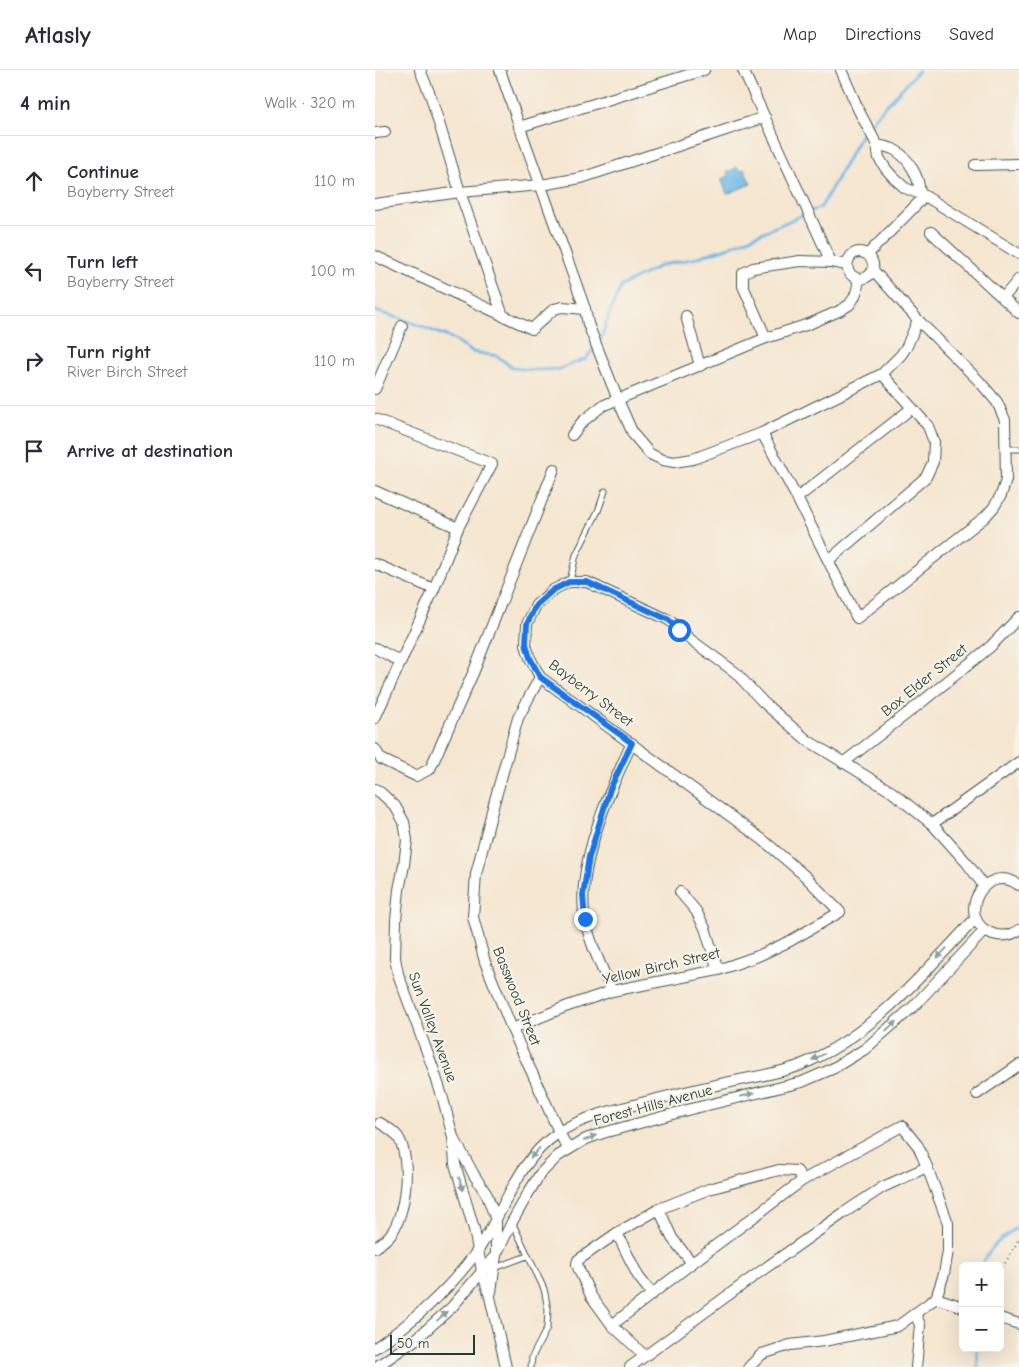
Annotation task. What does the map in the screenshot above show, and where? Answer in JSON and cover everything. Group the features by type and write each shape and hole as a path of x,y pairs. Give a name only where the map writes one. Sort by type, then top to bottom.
{"street":[{"path":"420,70 503,316"},
{"path":"500,70 617,400 633,434 650,454 663,460 674,462 693,459 762,433 882,374 901,356 918,320"},
{"path":"519,127 704,70"},
{"path":"743,70 831,262"},
{"path":"841,70 859,111 877,145 879,158 886,169 905,188 923,195 1019,254"},
{"path":"375,204 460,192 541,185 581,178 765,116"},
{"path":"877,145 894,150 903,157 917,176 923,195"},
{"path":"975,165 1019,164"},
{"path":"868,254 923,195"},
{"path":"931,232 1019,313"},
{"path":"863,252 868,254 874,261 873,270 868,277 859,279 850,274 847,265 852,255 863,252"},
{"path":"375,256 532,329 554,309 585,309"},
{"path":"766,338 743,286 743,274 753,268 800,261 831,262 847,265"},
{"path":"762,433 829,560 857,618 978,523 994,508 1006,480 1005,420 997,402 873,270"},
{"path":"572,435 582,422 602,406 766,338 809,324 839,311 849,305 854,298 859,279"},
{"path":"1003,298 1019,279"},
{"path":"686,316 700,366"},
{"path":"375,389 401,326"},
{"path":"829,560 926,477 933,462 934,442 928,426 882,374"},
{"path":"797,498 912,408"},
{"path":"375,419 492,464 458,528 434,589 375,718"},
{"path":"375,749 381,759 416,776 429,769 474,671 554,469"},
{"path":"375,491 458,528"},
{"path":"375,564 434,589"},
{"path":"569,582 587,582 669,620 691,640 735,672 763,702 807,740 892,792 932,824 985,886"},
{"name":"Bayberry Street","path":"569,582 553,590 536,605 527,624 526,644 530,658 540,677 763,840 805,876 840,912"},
{"name":"Box Elder Street","path":"843,763 919,705 990,647 1019,617"},
{"path":"375,648 401,662"},
{"name":"Basswood Street","path":"540,677 518,718 476,874 473,916 485,962 512,1029 568,1148"},
{"path":"613,991 593,948 585,919 583,895 589,857 610,789 632,743"},
{"path":"932,824 1019,762"},
{"name":"Sun Valley Avenue","path":"375,789 395,806 404,822 407,840 399,890 395,958 398,974 443,1099 453,1136 455,1164 475,1229 482,1270 506,1367"},
{"path":"1019,885 1008,880 999,879 992,881 978,892 974,909 979,925 992,934 1000,936 1009,935 1019,930"},
{"path":"680,892 696,911 705,928 718,970"},
{"name":"Yellow Birch Street","path":"512,1029 565,1007 613,991 718,970 791,941 840,912"},
{"name":"Forest Hills Avenue","path":"375,1348 401,1329 441,1294 478,1249 496,1220 524,1167 543,1145 559,1132 606,1112 683,1092 792,1068 821,1055 850,1038 901,996 976,918"},
{"name":"Forest Hills Avenue","path":"376,1367 403,1349 452,1307 496,1255 512,1222 540,1174 568,1148 603,1133 802,1082 832,1069 865,1049 914,1006 985,930"},
{"path":"977,1094 1019,1065"},
{"path":"375,1248 390,1235 399,1220 406,1178 406,1163 398,1137 391,1129 380,1123"},
{"path":"612,1325 803,1180 902,1126 917,1146 949,1223 945,1274 936,1298 898,1326 824,1341 790,1345 762,1354 749,1367"},
{"name":"Sun Valley Avenue","path":"453,1136 487,1195 496,1220 496,1255 490,1297"},
{"path":"630,1367 845,1212 883,1187 927,1167"},
{"path":"645,1356 612,1325 591,1296 577,1260 617,1233 659,1209 709,1189 779,1170 797,1171 803,1180"},
{"path":"659,1209 672,1238 692,1263"},
{"path":"617,1233 638,1276 652,1294"},
{"path":"936,1298 959,1306"},
{"path":"915,1313 921,1325 916,1367"},
{"path":"1004,1319 1019,1324"}],"lane":[{"path":"1006,449 1019,449"},
{"path":"569,582 576,556 598,512 605,490"},
{"path":"512,1222 544,1289 548,1309 547,1328 532,1357 531,1367"},
{"path":"494,1268 527,1256"}],"path":[{"path":"1004,1265 1019,1239"}],"water":[{"path":"738,167 739,171 744,169 751,184 727,194 721,179 729,176 727,172"}],"waterway":[{"path":"598,343 621,286 662,265 692,259 727,248 821,207 860,137 919,70"},
{"path":"375,311 408,321 451,338 472,352 497,356 513,368 533,370 559,369 586,359 594,348"},
{"path":"983,1262 997,1243 1019,1226"},
{"path":"977,1352 978,1367"}],"route":[{"path":"585,919 583,895 589,857 610,789 632,743 540,677 530,658 526,644 527,624 536,605 553,590 569,582 587,582 669,620 679,630"}]}
